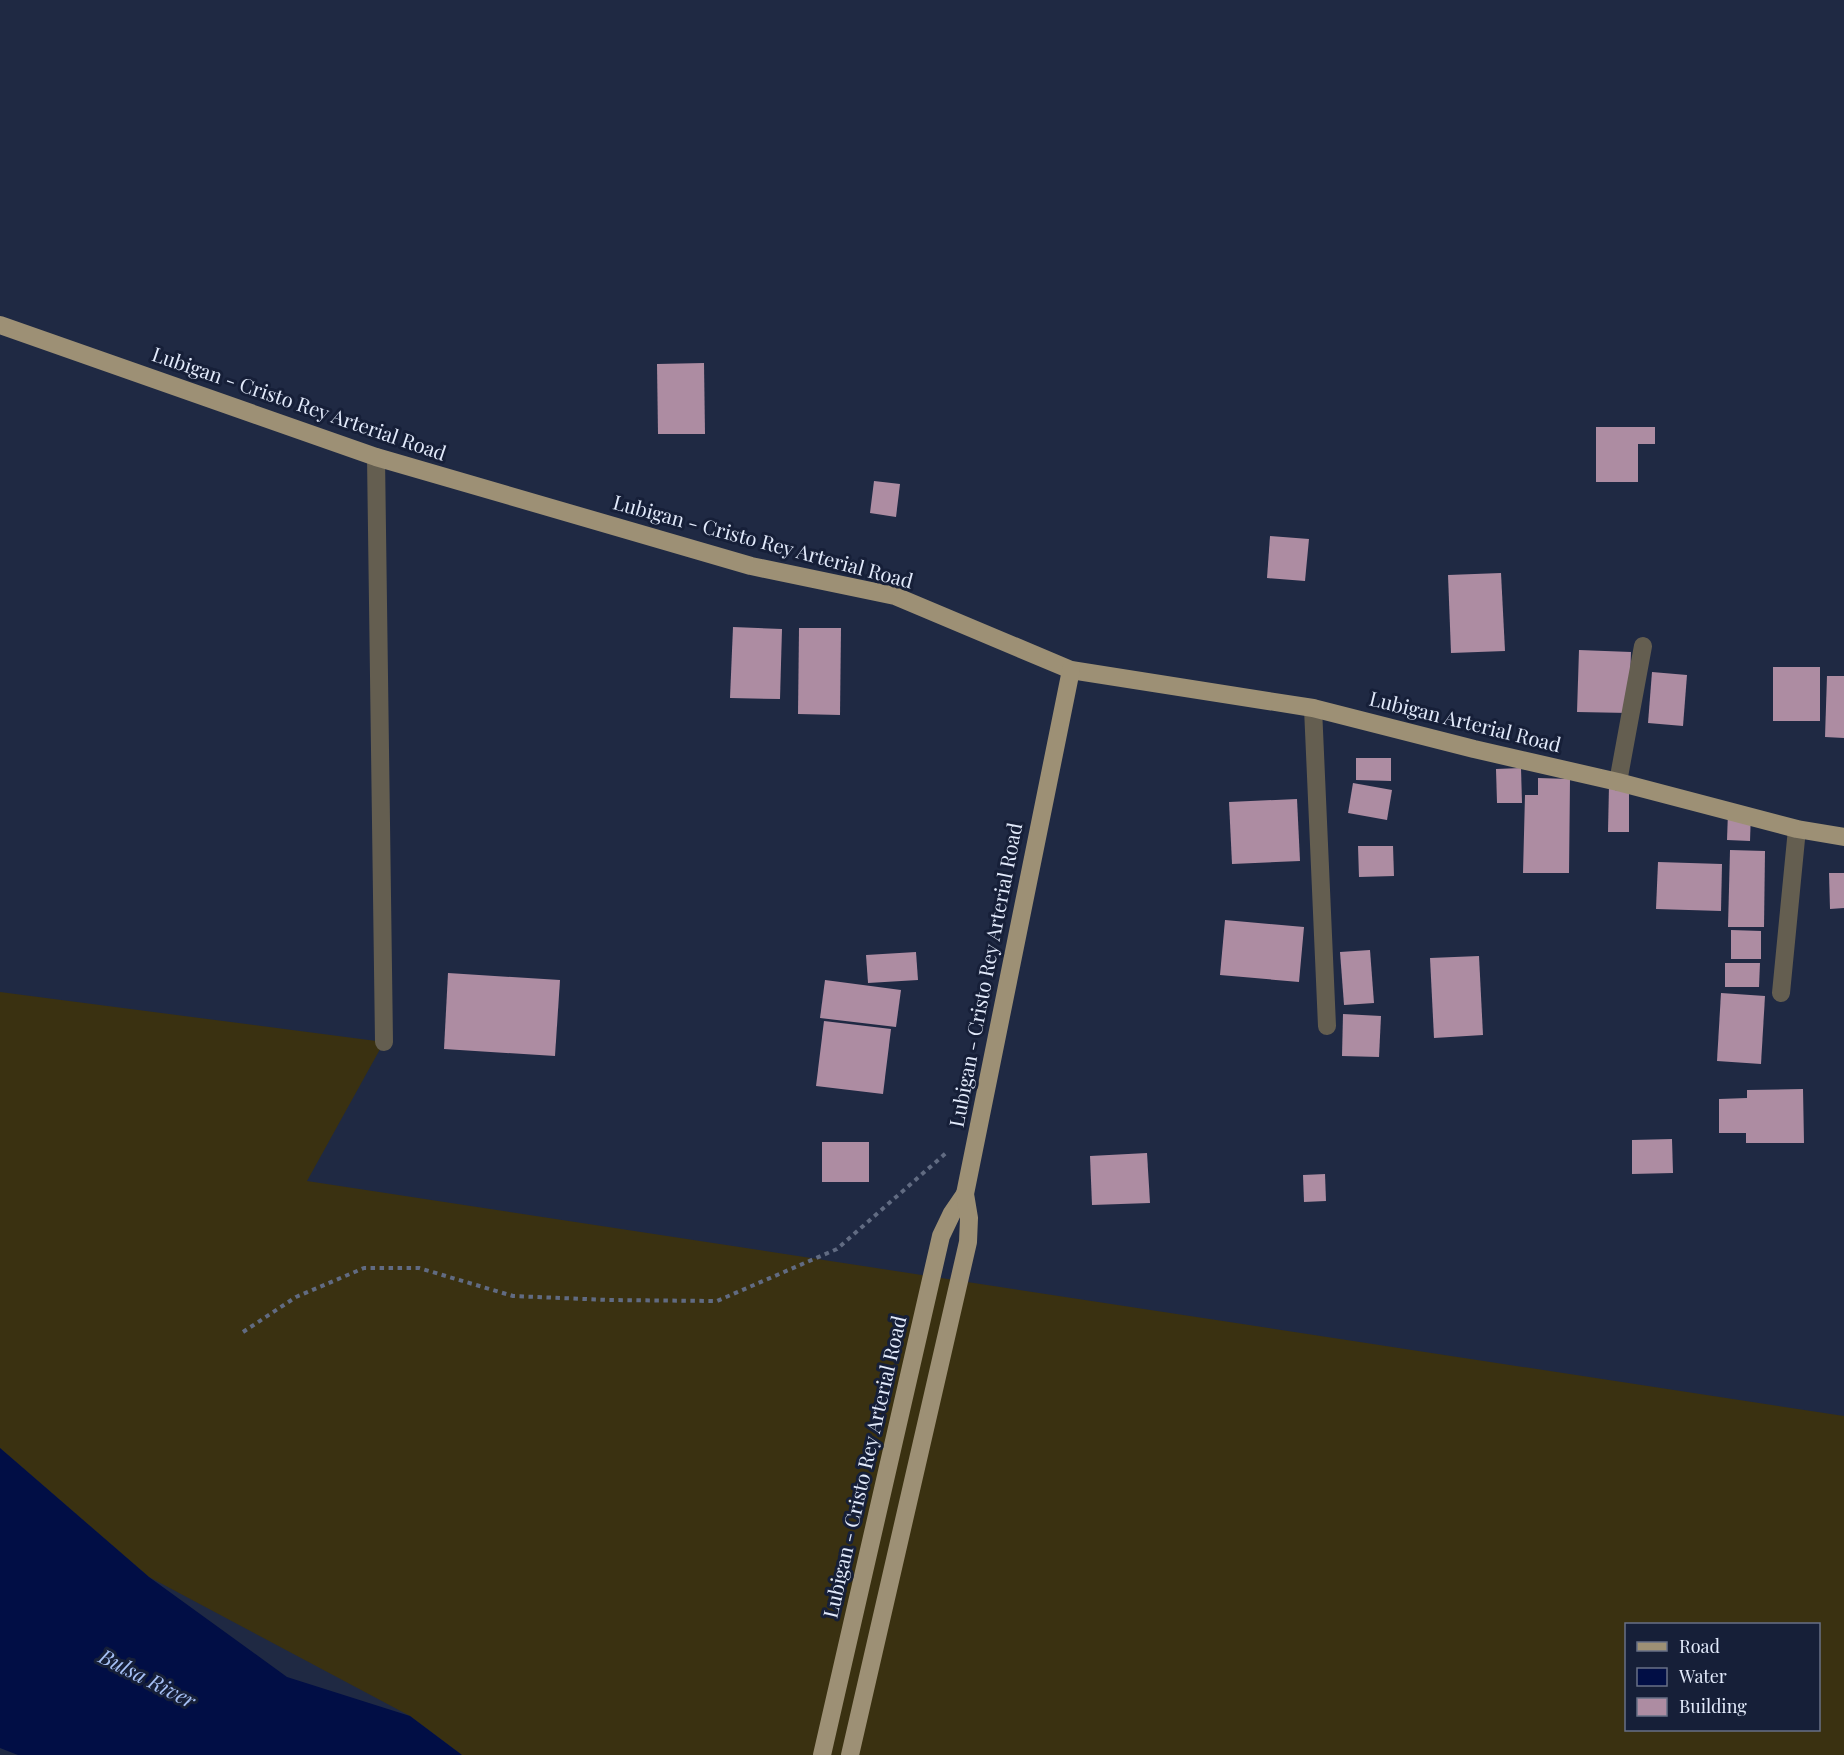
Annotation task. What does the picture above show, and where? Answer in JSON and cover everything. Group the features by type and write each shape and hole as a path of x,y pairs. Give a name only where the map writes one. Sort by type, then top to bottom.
{"main road":[{"name":"Lubigan - Cristo Rey Arterial Road","path":"0,325 376,457 751,566 895,596 1071,670 965,1194 969,1218 968,1242 850,1755"},
{"name":"Lubigan Arterial Road","path":"1071,670 1313,708 1797,828 1844,837"},
{"name":"Lubigan - Cristo Rey Arterial Road","path":"822,1755 941,1236 965,1194"}],"street":[{"path":"376,457 384,1042"},
{"path":"1618,782 1643,646"},
{"path":"1313,708 1327,1026"},
{"path":"1780,993 1797,828"}],"path":[{"path":"243,1332 296,1297 364,1268 419,1268 513,1296 717,1301 837,1249 978,1124"}],"sand":[{"path":"0,992 384,1042 307,1181 1844,1416 1844,1755 462,1755 410,1716 149,1577 0,1448"}],"water":[{"name":"Bulsa River","path":"0,1448 149,1577 287,1677 410,1716 462,1755 18,1755 0,1748"}],"building":[{"path":"704,363 705,434 658,434 657,364"},
{"path":"1596,427 1655,427 1655,444 1638,444 1638,482 1596,482"},
{"path":"874,481 900,484 896,517 870,513"},
{"path":"1270,536 1309,539 1305,581 1267,578"},
{"path":"1501,573 1505,651 1451,653 1448,575"},
{"path":"733,627 782,629 780,699 730,698"},
{"path":"799,628 841,628 840,715 798,714"},
{"path":"1579,650 1631,652 1629,713 1577,712"},
{"path":"1773,667 1820,667 1820,721 1773,721"},
{"path":"1652,672 1687,675 1683,726 1648,723"},
{"path":"1827,676 1844,676 1844,738 1825,737"},
{"path":"1356,758 1391,758 1391,781 1356,780"},
{"path":"1521,768 1522,803 1497,803 1496,769"},
{"path":"1538,778 1570,779 1569,873 1523,873 1525,795 1538,795"},
{"path":"1353,783 1392,790 1387,820 1348,813"},
{"path":"1609,785 1629,785 1629,832 1608,832"},
{"path":"1297,799 1300,861 1232,864 1229,802"},
{"path":"1728,812 1751,812 1750,841 1727,840"},
{"path":"1358,846 1393,846 1394,876 1359,877"},
{"path":"1730,850 1765,851 1764,927 1728,927"},
{"path":"1658,862 1722,864 1721,911 1656,909"},
{"path":"1829,873 1844,873 1844,908 1830,909"},
{"path":"1225,920 1304,927 1299,982 1220,975"},
{"path":"1731,930 1761,931 1761,959 1731,959"},
{"path":"1370,950 1374,1003 1344,1005 1340,952"},
{"path":"916,952 918,980 868,983 866,955"},
{"path":"1479,956 1483,1035 1434,1038 1430,958"},
{"path":"1725,963 1760,963 1759,987 1725,987"},
{"path":"448,973 560,980 555,1056 444,1049"},
{"path":"825,980 901,990 896,1027 820,1018"},
{"path":"1721,993 1765,996 1761,1064 1717,1061"},
{"path":"1343,1014 1381,1016 1379,1057 1342,1056"},
{"path":"824,1021 891,1029 883,1094 816,1086"},
{"path":"1803,1089 1804,1143 1746,1143 1746,1133 1719,1133 1719,1099 1747,1098 1747,1090"},
{"path":"1672,1139 1673,1173 1632,1174 1632,1140"},
{"path":"822,1142 869,1142 869,1182 822,1182"},
{"path":"1147,1153 1150,1203 1092,1205 1090,1156"},
{"path":"1325,1174 1326,1201 1304,1202 1303,1175"}]}
